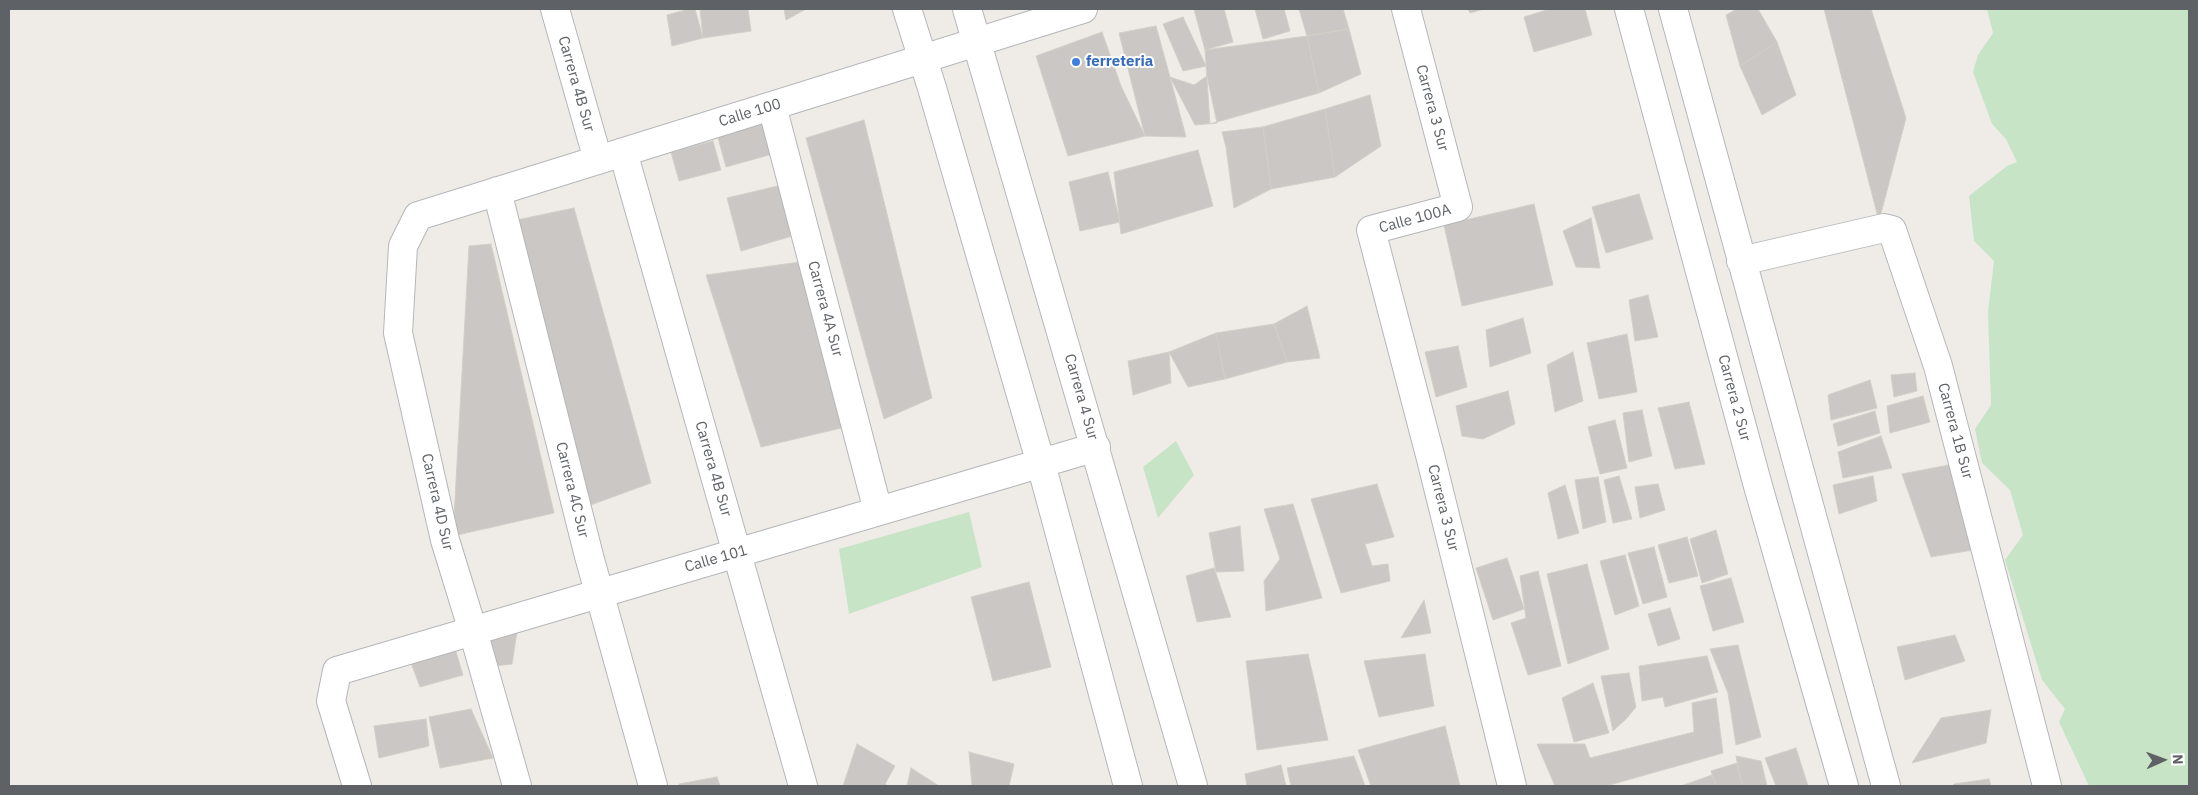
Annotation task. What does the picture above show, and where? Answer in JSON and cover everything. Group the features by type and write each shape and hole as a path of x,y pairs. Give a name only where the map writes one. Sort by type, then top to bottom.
{"street":[{"name":"Carrera 4B Sur","path":"555,9 610,156 737,553 803,786"},
{"path":"906,9 1041,464 1128,786"},
{"name":"Carrera 4 Sur","path":"967,9 1193,786"},
{"name":"Calle 100","path":"418,216 1083,9"},
{"name":"Carrera 3 Sur","path":"1406,9 1458,207"},
{"name":"Carrera 2 Sur","path":"1629,9 1758,486 1844,786"},
{"path":"1673,9 1886,786"},
{"name":"Carrera 4A Sur","path":"772,106 878,511"},
{"name":"Carrera 4C Sur","path":"497,191 599,594 653,786"},
{"name":"Calle 100A","path":"1372,230 1458,207"},
{"name":"Carrera 4D Sur","path":"418,216 403,246 398,333 445,540 473,630 517,786"},
{"name":"Carrera 1B Sur","path":"1741,261 1884,228 1892,230 1938,366 2047,786"},
{"name":"Carrera 3 Sur","path":"1372,230 1436,477 1512,786"},
{"name":"Calle 101","path":"357,786 331,701 337,671 1096,448"}],"green space":[{"path":"1987,9 2189,9 2189,786 2089,786 2059,722 2065,709 2042,680 2005,560 2023,535 2010,490 1982,463 1975,429 1991,405 1988,312 1994,261 1974,241 1969,196 2007,166 2017,162 2006,139 1992,124 1973,72 1978,55 1993,33"},
{"path":"1176,441 1194,475 1158,518 1143,467"},
{"path":"969,512 982,567 849,614 839,549"}],"building":[{"path":"695,9 703,38 672,46 667,15"},
{"path":"700,9 748,9 751,31 703,38"},
{"path":"784,9 806,9 786,20"},
{"path":"1194,9 1224,9 1233,42 1205,50"},
{"path":"1255,9 1284,9 1290,31 1263,39"},
{"path":"1299,9 1343,9 1349,29 1307,36"},
{"path":"1468,9 1484,9 1470,13"},
{"path":"1550,9 1585,9 1592,35 1534,52 1524,17"},
{"path":"1737,9 1758,9 1777,42 1740,66 1726,15"},
{"path":"1824,9 1871,9 1906,118 1879,221"},
{"path":"1183,17 1206,66 1183,71 1163,24"},
{"path":"1156,26 1186,137 1145,136 1119,33"},
{"path":"1349,29 1361,74 1319,93 1307,36"},
{"path":"1102,32 1121,86 1145,136 1068,156 1036,56"},
{"path":"1307,36 1319,93 1210,124 1205,50"},
{"path":"1777,42 1796,95 1762,115 1740,66"},
{"path":"1207,76 1217,123 1195,125 1170,77 1194,85"},
{"path":"1370,95 1381,146 1335,177 1325,109"},
{"path":"1325,109 1335,177 1271,189 1263,127"},
{"path":"767,120 776,153 726,167 717,134"},
{"path":"864,120 932,398 884,419 806,138"},
{"path":"1263,127 1271,189 1234,208 1226,147 1222,132"},
{"path":"713,141 721,170 679,181 671,152"},
{"path":"1198,150 1213,206 1121,234 1114,172"},
{"path":"1108,172 1120,222 1080,231 1069,182"},
{"path":"786,184 799,234 741,251 727,198"},
{"path":"1639,194 1653,239 1606,253 1592,207"},
{"path":"1534,204 1553,285 1462,306 1444,225"},
{"path":"574,208 651,483 585,507 512,221"},
{"path":"1591,218 1600,268 1576,267 1563,231"},
{"path":"491,244 554,513 453,536 469,246"},
{"path":"800,262 854,425 761,447 706,275"},
{"path":"1648,295 1658,337 1635,341 1629,300"},
{"path":"1307,306 1320,358 1287,362 1274,324"},
{"path":"1523,318 1531,353 1490,367 1486,330"},
{"path":"1274,324 1287,362 1225,379 1216,333"},
{"path":"1216,333 1225,379 1188,387 1169,352"},
{"path":"1627,334 1637,392 1599,399 1587,343"},
{"path":"1458,346 1467,387 1436,397 1425,352"},
{"path":"1169,352 1171,383 1133,395 1128,361"},
{"path":"1573,352 1583,401 1555,412 1547,365"},
{"path":"1915,373 1917,391 1894,397 1891,375"},
{"path":"1870,380 1877,408 1831,420 1828,395"},
{"path":"1508,391 1515,424 1483,439 1462,436 1456,406"},
{"path":"1923,396 1930,422 1890,433 1887,406"},
{"path":"1689,402 1705,464 1675,469 1658,408"},
{"path":"1642,410 1652,456 1629,462 1623,413"},
{"path":"1875,411 1880,433 1838,446 1833,424"},
{"path":"1615,420 1627,468 1600,474 1588,427"},
{"path":"1881,436 1892,468 1843,478 1838,452"},
{"path":"1954,464 1979,549 1931,557 1902,474"},
{"path":"1619,476 1632,519 1613,523 1604,480"},
{"path":"1873,476 1877,501 1839,514 1833,485"},
{"path":"1598,477 1606,522 1583,529 1575,480"},
{"path":"1377,484 1394,537 1365,544 1372,566 1388,564 1390,581 1341,593 1311,499"},
{"path":"1658,484 1665,510 1640,518 1635,487"},
{"path":"1565,485 1579,533 1558,539 1548,493"},
{"path":"1293,504 1322,598 1266,611 1264,581 1280,559 1264,509"},
{"path":"1240,526 1244,571 1216,572 1209,533"},
{"path":"1716,530 1728,574 1702,583 1690,539"},
{"path":"1687,537 1698,576 1669,583 1658,545"},
{"path":"1654,547 1667,597 1643,604 1628,553"},
{"path":"1625,555 1639,606 1615,615 1600,561"},
{"path":"1507,558 1524,609 1493,620 1476,568"},
{"path":"1587,564 1609,649 1568,664 1547,574"},
{"path":"1214,568 1231,617 1197,622 1186,576"},
{"path":"1538,571 1561,666 1528,675 1511,623 1526,618 1520,576"},
{"path":"1731,578 1744,622 1713,631 1700,586"},
{"path":"1029,582 1051,667 993,681 971,597"},
{"path":"1424,600 1431,633 1401,638"},
{"path":"1670,608 1680,639 1658,646 1648,614"},
{"path":"517,632 512,664 495,666 488,636"},
{"path":"1955,635 1965,661 1905,680 1897,647"},
{"path":"453,642 463,675 420,687 407,652"},
{"path":"1738,645 1761,737 1736,745 1728,693 1710,649"},
{"path":"1308,654 1328,740 1257,750 1246,661"},
{"path":"1425,654 1434,706 1379,717 1364,661"},
{"path":"1707,656 1718,692 1665,707 1663,697 1642,701 1639,666"},
{"path":"1629,673 1636,707 1613,731 1601,676"},
{"path":"1593,683 1609,733 1574,742 1562,698"},
{"path":"1716,698 1723,753 1606,786 1555,786 1537,744 1585,744 1590,758 1694,732 1692,703"},
{"path":"471,709 493,758 440,768 429,717"},
{"path":"1991,710 1986,743 1912,763 1941,718"},
{"path":"426,719 429,746 379,758 374,726"},
{"path":"1445,726 1460,786 1371,786 1358,750"},
{"path":"857,744 895,766 885,784 888,786 843,786"},
{"path":"1796,748 1808,786 1776,786 1765,758"},
{"path":"969,752 1014,764 1009,786 972,786"},
{"path":"1354,756 1365,786 1291,786 1287,768"},
{"path":"1736,756 1761,761 1767,786 1742,786"},
{"path":"1737,763 1742,786 1716,786 1711,771"},
{"path":"1281,765 1286,786 1247,786 1245,774"},
{"path":"911,768 939,786 907,786"},
{"path":"1712,775 1716,786 1681,786"},
{"path":"717,777 720,786 679,786 679,784"},
{"path":"1989,779 1991,786 1952,786 1954,784"}],"place":[{"name":"ferreteria","path":"1076,62"}]}
